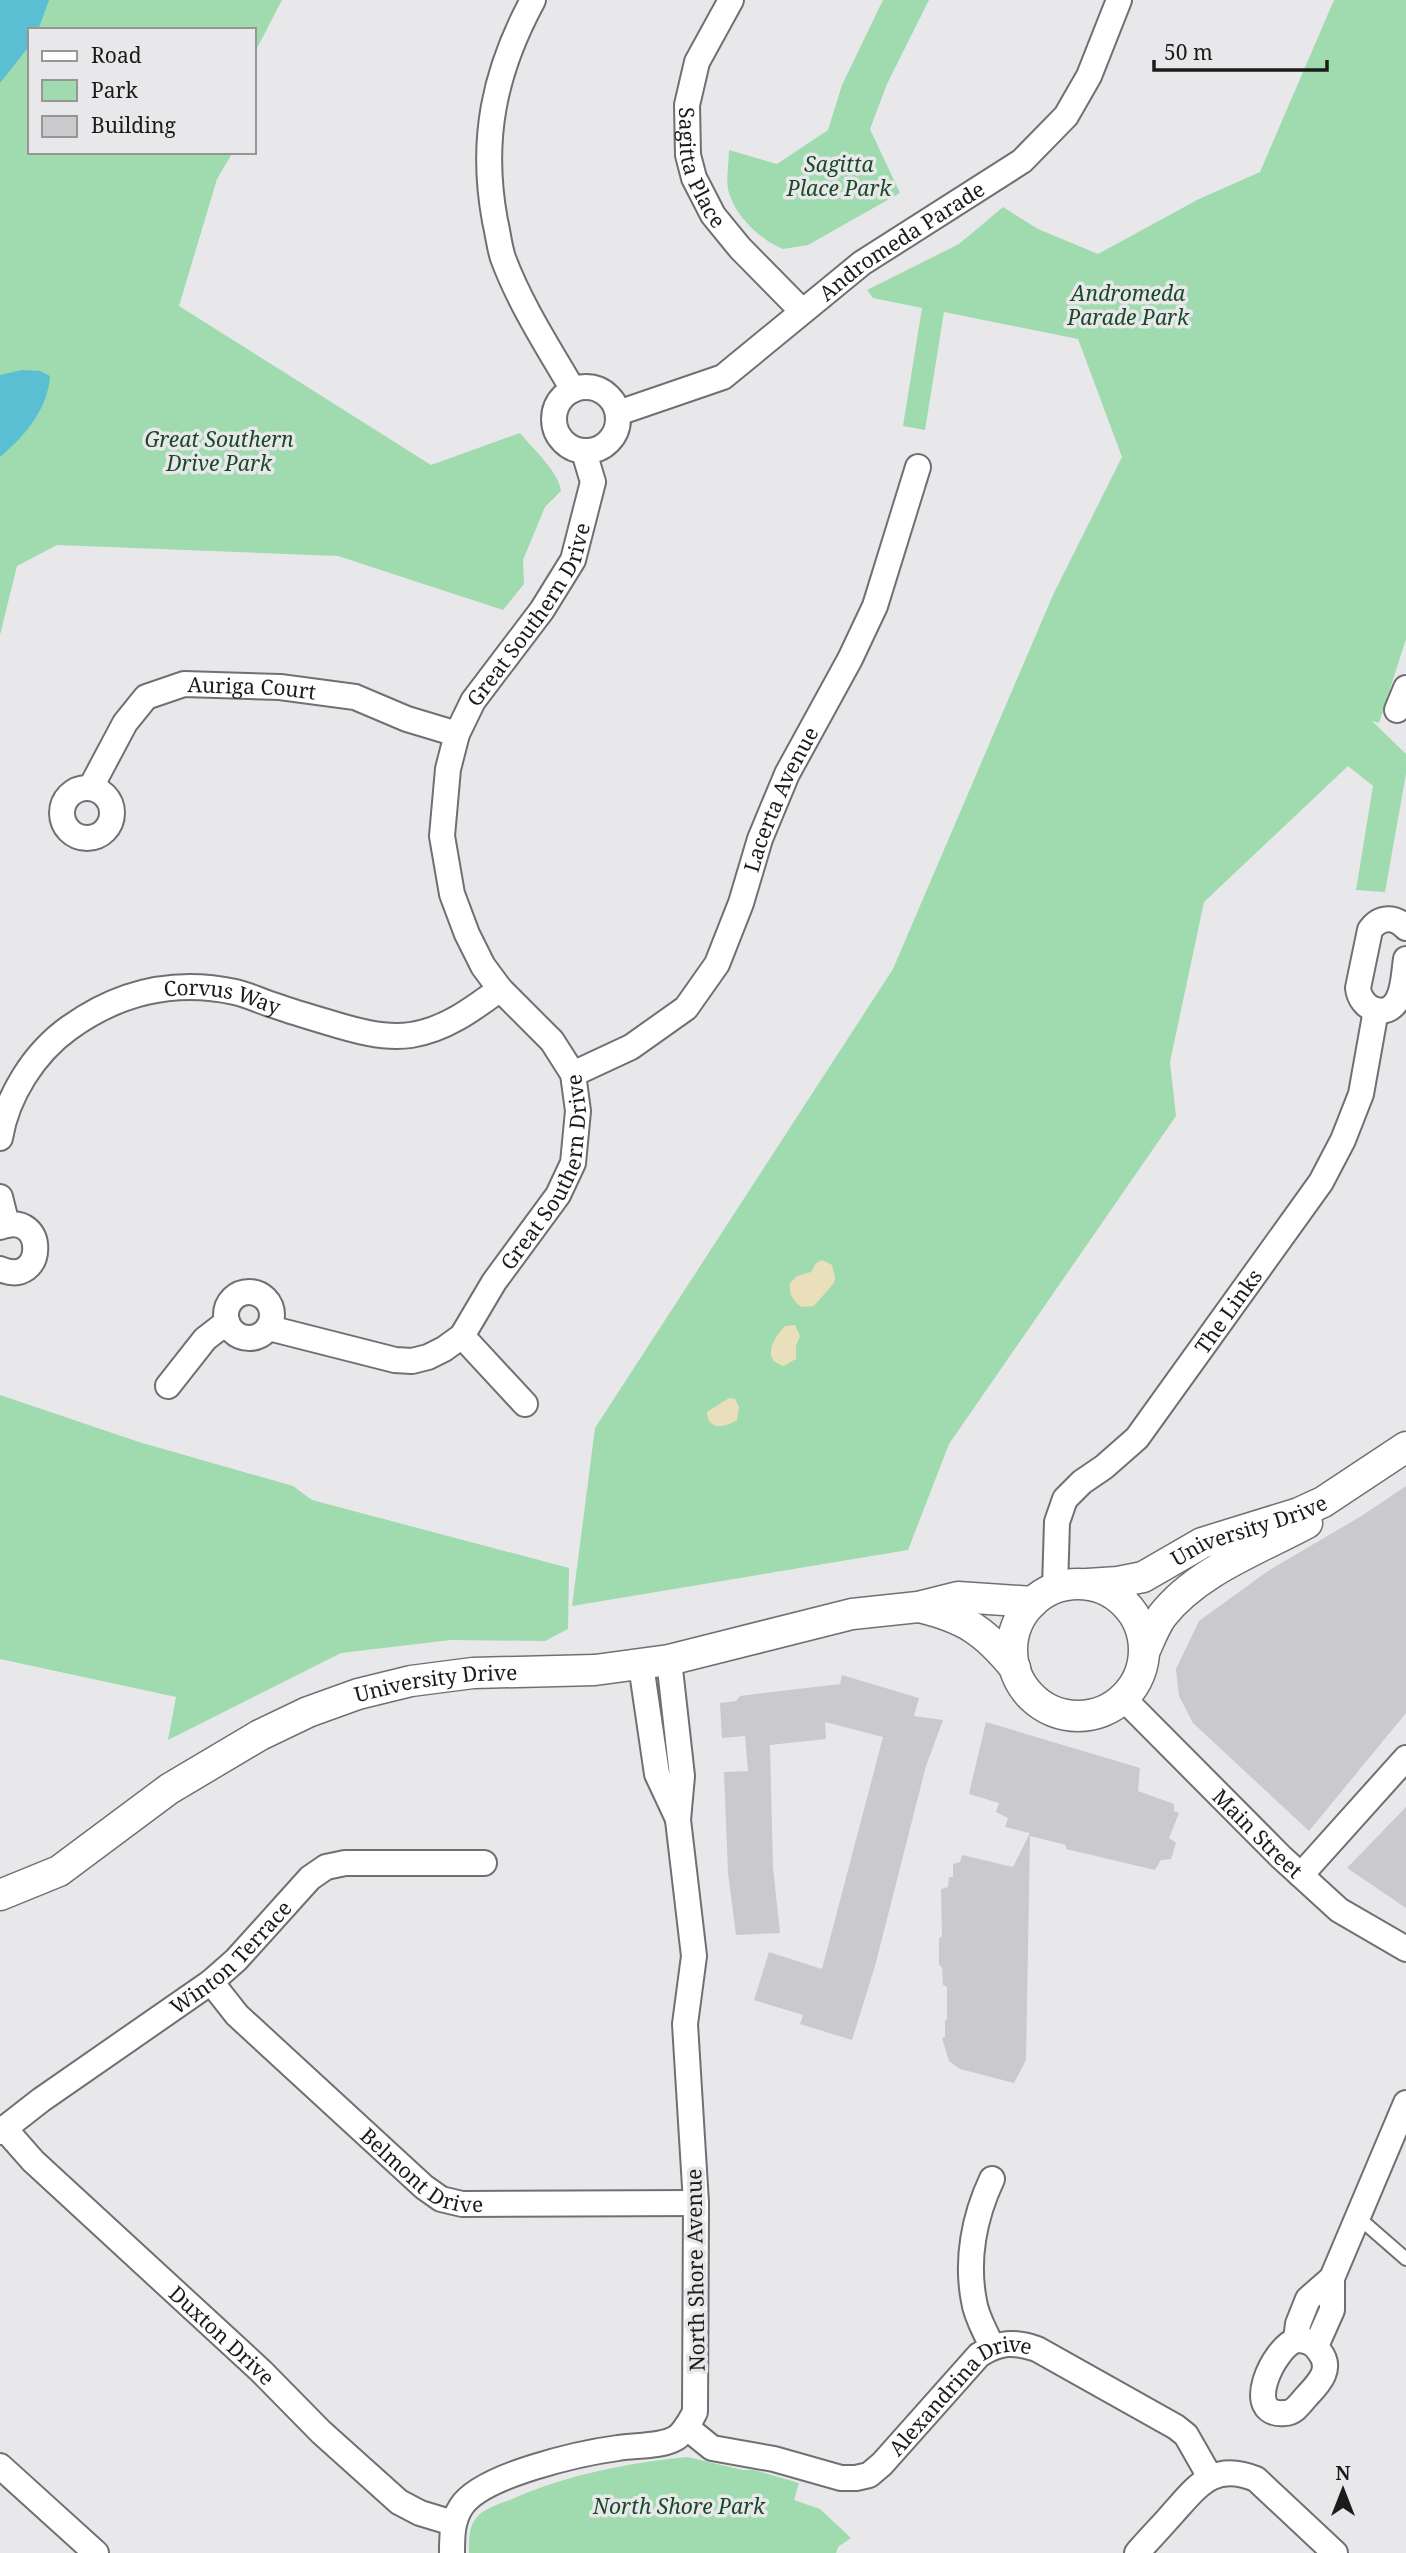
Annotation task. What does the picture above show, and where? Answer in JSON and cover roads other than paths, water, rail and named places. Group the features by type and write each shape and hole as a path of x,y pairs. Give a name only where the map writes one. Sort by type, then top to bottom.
{"street":[{"path":"533,0 518,28 493,110 488,152 490,194 502,256 519,295 573,390"},
{"name":"Sagitta Place","path":"731,0 697,62 687,105 688,155 694,178 713,215 740,248 802,311"},
{"name":"Andromeda Parade","path":"618,413 723,377 862,263 1022,161 1066,116 1089,76 1119,0"},
{"path":"582,387 601,390 615,403 618,413 616,432 611,441 594,451 584,452 565,444 554,425 557,405 573,390 582,387"},
{"name":"Great Southern Drive","path":"269,1328 395,1360 412,1361 444,1349 462,1336 494,1282 558,1195 573,1164 578,1111 573,1074 552,1041 500,989 483,966 452,894 442,836 448,769 457,734 473,701 542,610 573,560 593,482 584,452"},
{"name":"Lacerta Avenue","path":"573,1074 631,1047 686,1008 717,964 741,903 760,839 787,774 850,659 875,606 918,467"},
{"name":"Auriga Court","path":"91,787 125,723 146,697 184,684 279,687 355,697 407,719 457,734"},
{"path":"1406,928 1397,921 1386,919 1376,923 1368,933 1358,991 1365,1005 1376,1010 1390,1008 1398,999 1406,959"},
{"name":"Corvus Way","path":"0,1138 3,1121 15,1092 35,1061 56,1037 90,1013 125,997 159,988 200,987 238,992 347,1028 383,1035 410,1035 439,1027 470,1011 500,989"},
{"name":"The Links","path":"1057,1591 1057,1522 1065,1499 1137,1438 1321,1182 1343,1140 1361,1094 1376,1010"},
{"path":"0,1197 3,1226 15,1224 30,1231 34,1238 36,1255 32,1262 19,1272 11,1273 0,1269"},
{"path":"245,1293 260,1294 270,1305 272,1320 264,1333 250,1338 236,1334 227,1322 226,1314 232,1300 245,1293"},
{"path":"168,1386 205,1339 227,1322"},
{"path":"462,1336 525,1404"},
{"name":"University Drive","path":"0,1895 59,1871 169,1790 260,1735 308,1712 358,1694 411,1681 473,1673 595,1670 655,1662 852,1614 918,1606 958,1597 1057,1591 1143,1577 1202,1543 1299,1513 1346,1488 1406,1447"},
{"name":"University Drive","path":"1144,1650 1162,1617 1187,1590 1220,1569 1374,1486 1406,1463"},
{"path":"1101,1588 1118,1597 1132,1612 1141,1630 1144,1650 1142,1668 1135,1685 1123,1698 1104,1710 1082,1716 1060,1713 1040,1703 1024,1688 1015,1668 1012,1650 1014,1632 1022,1615 1057,1591 1101,1588"},
{"name":"University Drive","path":"918,1606 951,1614 992,1640 1015,1668"},
{"name":"North Shore Avenue","path":"655,1662 657,1774 678,1820 694,1956 685,2024 696,2203 696,2397 695,2412 686,2427"},
{"name":"Main Street","path":"1123,1698 1339,1910 1406,1948"},
{"path":"1301,1875 1406,1758"},
{"name":"Winton Terrace","path":"2,2130 211,1982 236,1961 310,1878 326,1867 345,1863 484,1863"},
{"name":"Belmont Drive","path":"211,1982 237,2015 424,2187 441,2199 461,2204 696,2203"},
{"path":"1306,2343 1298,2324 1308,2300 1332,2278 1406,2103"},
{"name":"Duxton Drive","path":"2,2130 261,2371 321,2432 399,2502 420,2514 453,2524"},
{"path":"992,2179 975,2224 972,2288 976,2310 992,2347"},
{"name":"Alexandrina Drive","path":"686,2427 712,2448 774,2459 841,2479 856,2479 869,2475 883,2464 979,2355 992,2347 1020,2343 1037,2349 1176,2427 1186,2435 1210,2477"},
{"path":"452,2553 453,2524 461,2505 478,2490 528,2469 581,2454 675,2439 686,2427"},
{"path":"0,2466 96,2553"},
{"path":"1137,2553 1194,2489 1210,2477 1227,2472 1242,2473 1256,2479 1335,2553"}],"lane":[{"path":"1359,2218 1406,2259"}],"water":[{"path":"0,0 49,0 39,28 28,28 28,48 0,83"},
{"path":"22,370 40,371 50,376 45,400 34,421 0,457 0,375"}],"park label":[{"name":"Sagitta Place Park","path":"839,176"},
{"name":"Andromeda Parade Park","path":"1128,305"},
{"name":"Great Southern Drive Park","path":"219,451"},
{"name":"North Shore Park","path":"679,2506"}]}
